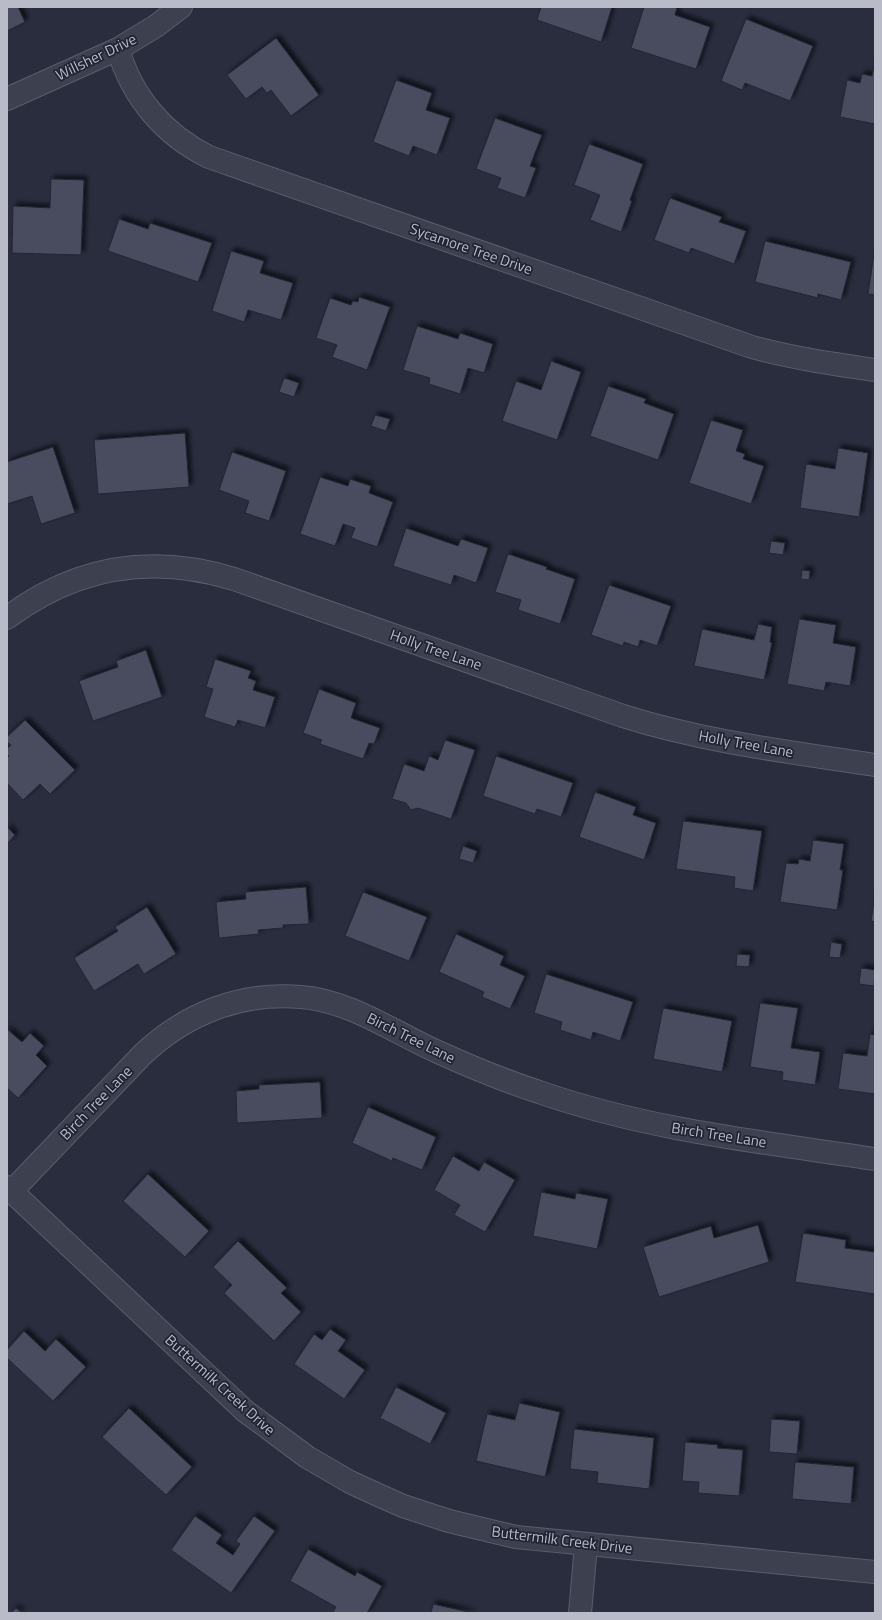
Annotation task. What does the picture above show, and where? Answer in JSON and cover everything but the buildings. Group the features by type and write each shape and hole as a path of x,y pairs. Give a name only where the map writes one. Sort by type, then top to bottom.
{"street":[{"name":"Willsher Drive","path":"7,99 118,49 156,26 181,7"},
{"name":"Sycamore Tree Drive","path":"118,49 130,81 149,110 160,123 179,139 209,156 752,347 800,358 875,370"},
{"name":"Holly Tree Lane","path":"7,618 33,599 55,588 86,576 114,569 158,566 210,572 234,579 623,716 662,727 742,744 875,765"},
{"name":"Birch Tree Lane","path":"9,1189 142,1055 164,1035 187,1020 217,1006 270,996 316,999 348,1008 438,1052 488,1074 609,1113 663,1126 875,1159"},
{"name":"Buttermilk Creek Drive","path":"9,1189 239,1406 266,1428 307,1457 350,1482 376,1494 409,1508 449,1521 516,1537 875,1572"},
{"path":"580,1613 586,1544"}]}
